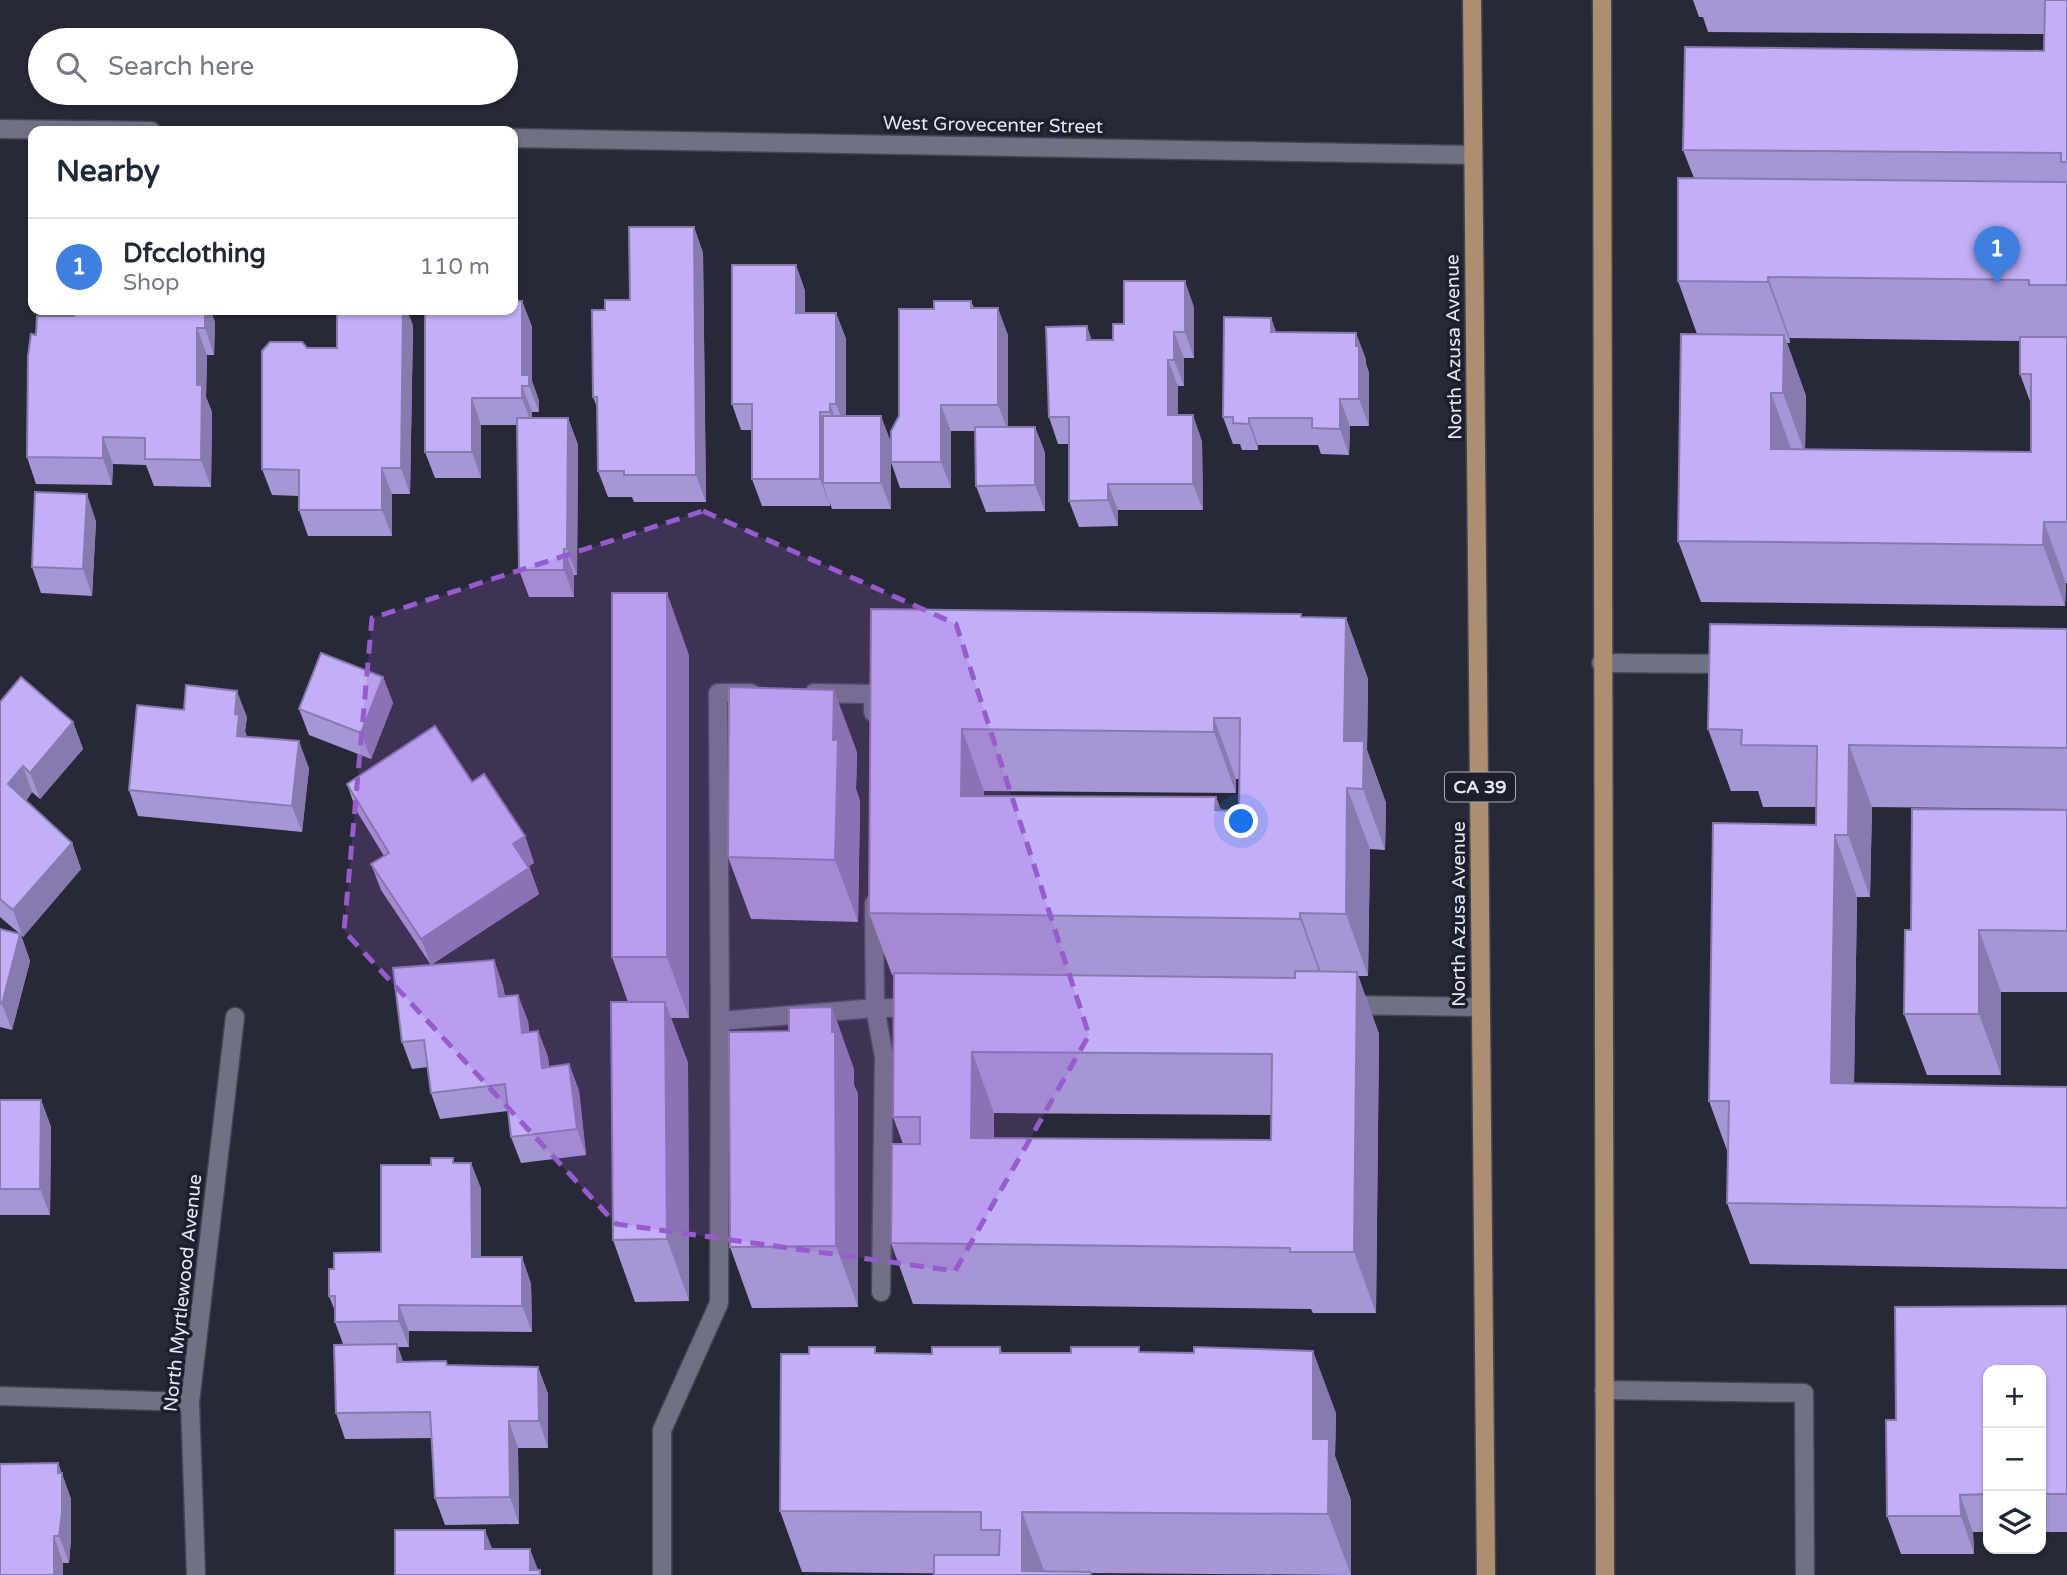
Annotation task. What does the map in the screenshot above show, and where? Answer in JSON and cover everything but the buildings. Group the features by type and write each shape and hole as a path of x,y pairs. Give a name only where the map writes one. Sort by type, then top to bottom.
{"main road":[{"name":"North Azusa Avenue","path":"1472,0 1486,1575"},
{"path":"1602,0 1601,663 1605,1575"}],"street":[{"path":"0,128 28,129"},
{"name":"West Grovecenter Street","path":"518,138 1472,155"},
{"path":"1601,663 1752,664"},
{"path":"662,1575 662,1430 719,1303 718,693 770,693"},
{"path":"796,693 873,694 874,735"},
{"path":"874,885 875,1008 884,1056 881,1292"},
{"path":"1333,1005 1481,1007"},
{"path":"720,1021 875,1008 931,1009"},
{"name":"North Myrtlewood Avenue","path":"196,1575 190,1402 235,1017"},
{"path":"1604,1390 1804,1393 1805,1575"},
{"path":"0,1396 190,1402"}],"highlighted area":[{"path":"703,511 956,624 1089,1035 955,1271 616,1224 344,931 372,618"}],"place":[{"name":"Dfcclothing","path":"1997,284"}]}
